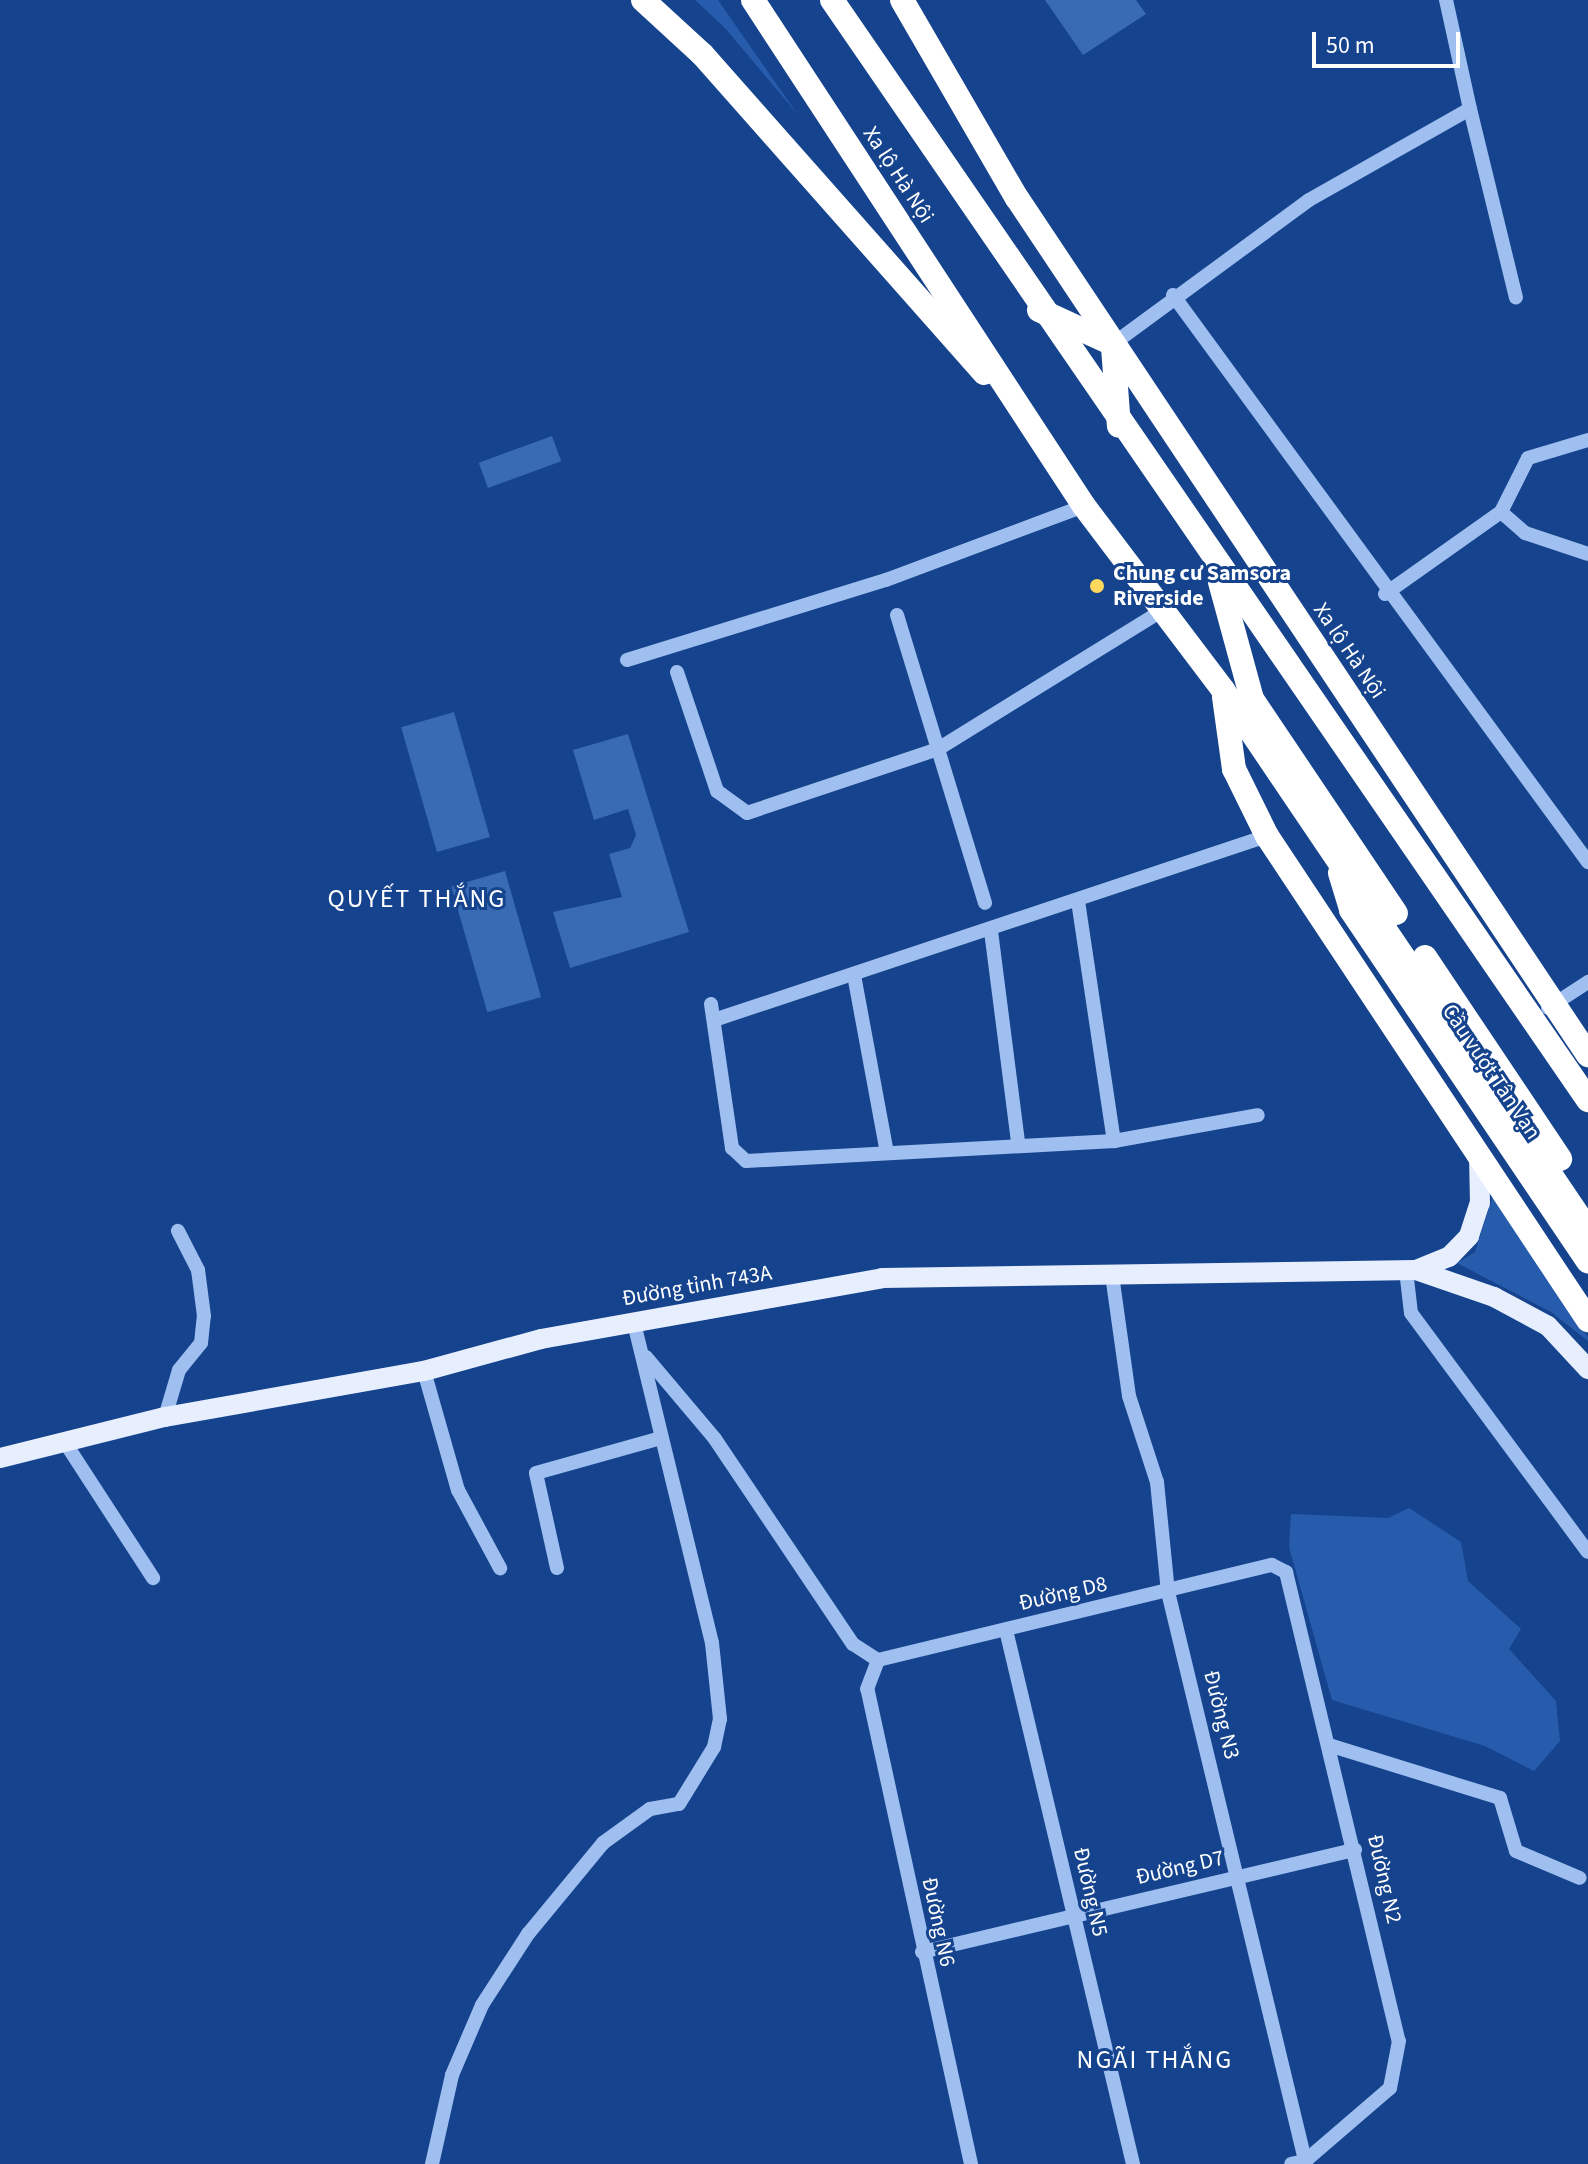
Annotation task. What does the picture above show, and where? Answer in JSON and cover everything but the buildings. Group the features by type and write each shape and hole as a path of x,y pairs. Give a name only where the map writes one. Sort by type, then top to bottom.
{"highway":[{"path":"643,0 702,54 1022,412"},
{"name":"Xa lộ Hà Nội","path":"753,0 1084,506 1158,613 1223,690 1365,898"},
{"name":"Xa lộ Hà Nội","path":"832,0 1119,427 1588,1100"},
{"name":"Xa lộ Hà Nội","path":"902,0 1113,344 1588,1055"},
{"path":"1038,309 1113,344 1119,427"},
{"name":"Xa lộ Hà Nội","path":"1215,564 1252,699 1365,898"},
{"path":"1223,690 1234,769 1267,836 1588,1320"},
{"name":"Cầu vượt Tân Vạn","path":"1365,898 1588,1202"},
{"name":"Cầu vượt Tân Vạn","path":"1365,898 1588,1230"},
{"name":"Cầu vượt Tân Vạn","path":"1365,898 1588,1262"}],"main road":[{"name":"Đường tỉnh 743A","path":"0,1458 165,1417 424,1371 634,1322 882,1278 1411,1270 1449,1257 1469,1236 1480,1203 1479,1154"},
{"name":"Đường tỉnh 743A","path":"1411,1270 1494,1297 1548,1326 1588,1369"}],"street":[{"path":"1446,0 1516,297"},
{"path":"1113,344 1173,295 1309,200 1470,109"},
{"path":"1173,295 1385,594 1588,862"},
{"path":"1385,594 1501,512 1528,458 1588,440"},
{"path":"627,660 886,580 1084,506"},
{"path":"1501,512 1525,533 1588,554"},
{"path":"677,672 717,791 735,812 938,749 1158,613"},
{"path":"897,615 985,903"},
{"path":"714,1020 991,931 1267,836"},
{"path":"1078,901 1114,1141"},
{"path":"991,931 1018,1143"},
{"path":"854,975 887,1153"},
{"path":"1531,1019 1588,982"},
{"path":"711,1004 738,1159 887,1153 1018,1143 1114,1141 1258,1115"},
{"path":"165,1417 179,1370 201,1343 204,1316 198,1270 178,1231"},
{"path":"1411,1270 1411,1313 1588,1552"},
{"name":"Đường N3","path":"1112,1275 1129,1396 1157,1482 1168,1592 1301,2163"},
{"path":"432,2164 452,2075 482,2005 528,1934 603,1843 650,1809 679,1804 714,1747 720,1685 658,1439 646,1357 634,1322"},
{"path":"646,1357 715,1439 853,1644 878,1660"},
{"path":"424,1371 458,1490 500,1568"},
{"path":"557,1568 536,1473 658,1439"},
{"path":"66,1444 153,1578"},
{"name":"Đường D8","path":"878,1660 1272,1565 1286,1572"},
{"name":"Đường N2","path":"1286,1572 1332,1746 1399,2068 1390,2088 1301,2163"},
{"name":"Đường N5","path":"1006,1630 1133,2164"},
{"name":"Đường N6","path":"878,1660 867,1689 922,1952 971,2164"},
{"path":"1332,1746 1500,1798 1516,1851 1580,1878"},
{"name":"Đường D7","path":"922,1952 1355,1850"}],"shaded area":[{"path":"695,0 718,0 798,115 725,28"},
{"path":"1493,1196 1588,1341 1551,1312 1457,1263 1475,1252"},
{"path":"1409,1508 1461,1542 1468,1581 1521,1629 1509,1649 1556,1701 1560,1741 1534,1771 1485,1746 1332,1700 1289,1547 1291,1514 1388,1518"}],"place":[{"name":"Chung cư Samsora Riverside","path":"1097,586"}],"district":[{"name":"QUYẾT THẮNG","path":"417,899"},
{"name":"NGÃI THẮNG","path":"1155,2060"}]}
